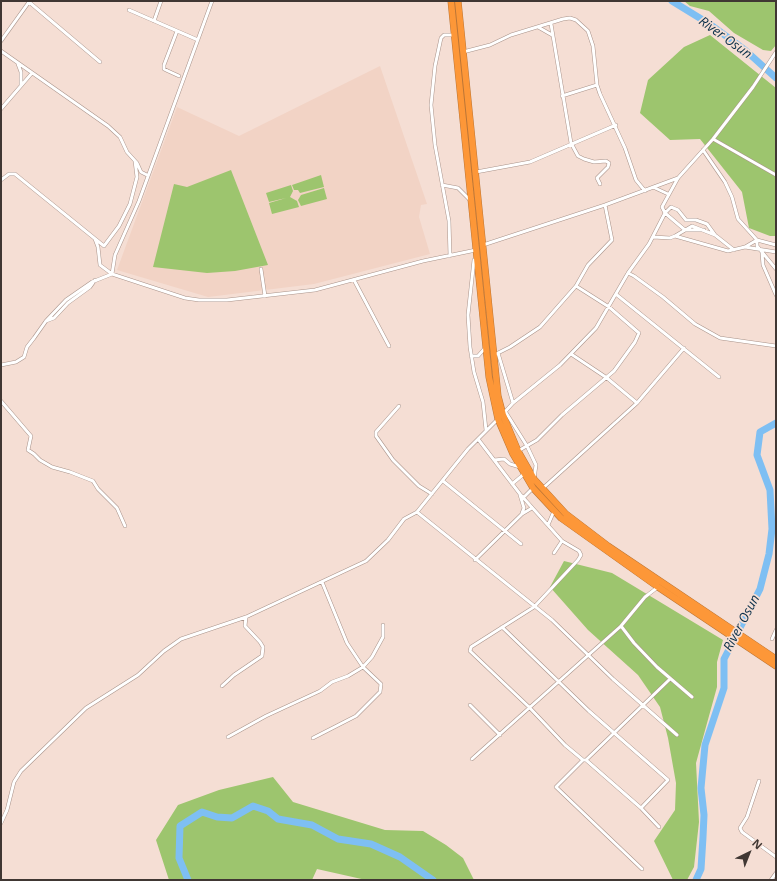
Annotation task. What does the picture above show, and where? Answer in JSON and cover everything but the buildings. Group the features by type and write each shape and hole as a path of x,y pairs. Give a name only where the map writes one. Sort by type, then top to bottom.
{"highway":[{"path":"451,1 486,347 492,391 520,467 534,488 554,511 572,526 658,587 708,617"},
{"path":"458,1 482,245 496,354 498,396 502,415"},
{"path":"516,453 542,489 566,514 584,529 753,647 776,666"},
{"path":"753,647 776,659"}],"street":[{"path":"154,21 161,1"},
{"path":"112,274 115,255 139,201 147,175 198,40 211,2 207,1"},
{"path":"1,42 30,2 100,62"},
{"path":"129,10 198,40"},
{"path":"463,52 490,45 511,35 570,18 584,26 593,46 597,85 604,104 616,125 636,180 645,191"},
{"path":"551,24 571,143 578,156 594,162 606,161 610,163 597,178 600,184"},
{"path":"538,27 552,35"},
{"path":"177,31 164,65 164,69 179,76"},
{"path":"450,256 449,221 435,145 431,105 432,89 441,38 444,36 455,35"},
{"path":"1,52 108,126 120,137 127,152 135,160 141,172 147,175"},
{"path":"704,230 685,230 661,208 678,178 713,139 753,87 776,52"},
{"path":"18,64 21,72 21,85"},
{"path":"1,108 32,73"},
{"path":"562,96 597,85"},
{"path":"476,172 530,162 571,143 616,125"},
{"path":"713,139 776,175"},
{"path":"703,150 725,182 732,197 738,219 757,240 776,245"},
{"path":"1,180 9,174 15,174 95,239 105,245 114,235 125,216 137,177 135,160"},
{"path":"482,245 605,206 678,178"},
{"path":"442,185 458,188 464,192 472,204"},
{"path":"654,188 668,194"},
{"path":"513,403 496,354 510,348 540,327 576,286 588,265 612,240 605,206"},
{"path":"1,823 14,782 21,771 86,708 138,675 164,650 181,639 246,616 366,561 388,540 404,519 417,512 486,430 513,403 571,354 596,328 617,295 628,273 644,253 668,208 674,208 692,226 715,235 734,250"},
{"path":"686,220 696,220 707,224 715,235"},
{"path":"653,237 670,238 692,226"},
{"path":"675,236 697,241 712,248 728,251 745,246 757,240"},
{"path":"95,239 98,247 100,265 112,274 199,300 227,300 315,290 476,250 468,315 471,356 483,402 486,430"},
{"path":"757,240 756,245 776,269"},
{"path":"766,242 772,250"},
{"path":"745,246 772,250 776,252"},
{"path":"762,253 763,265 776,295"},
{"path":"261,269 265,296"},
{"path":"628,273 663,297 695,324 720,338 776,346"},
{"path":"1,365 16,362 24,357 27,347 46,321 54,318 68,304 90,287 95,280 112,274"},
{"path":"354,280 389,346"},
{"path":"494,460 504,459 528,446 607,378 621,363 639,335 637,330 609,307 576,286"},
{"path":"617,295 720,377"},
{"path":"471,356 478,356 486,347"},
{"path":"542,489 637,403 684,348"},
{"path":"571,354 607,378 637,403"},
{"path":"1,401 31,436 28,450 40,460 52,467 93,481 98,489 117,508 125,526"},
{"path":"399,406 376,432 376,436 393,460 419,486 432,494"},
{"path":"502,415 528,446 536,465 534,479"},
{"path":"478,439 523,498 562,541 576,548 581,555 534,606 471,647 470,651 529,707 566,745 641,808 659,827"},
{"path":"504,459 510,464 520,467"},
{"path":"512,484 524,474"},
{"path":"443,481 521,544"},
{"path":"523,498 534,488"},
{"path":"520,494 524,508 522,514"},
{"path":"475,560 522,514 532,508"},
{"path":"548,525 554,511"},
{"path":"417,512 475,560 552,620 642,706 677,735"},
{"path":"554,553 562,541"},
{"path":"313,738 356,716 380,692 381,684 363,667 347,643 322,582"},
{"path":"472,759 621,626 645,597 658,587"},
{"path":"222,686 234,675 262,656 263,647 244,626 246,616"},
{"path":"228,737 266,716 320,691 332,682 348,676 363,667 372,657 383,637 383,625"},
{"path":"621,626 634,643 670,679 692,697"},
{"path":"502,627 558,681 668,780 641,808"},
{"path":"772,639 776,630"},
{"path":"642,869 556,787 670,679"},
{"path":"470,705 500,735"},
{"path":"760,781 747,817 740,828 742,832 776,857"},
{"path":"771,880 776,873"}],"shaded area":[{"path":"380,66 427,204 421,205 419,217 430,254 314,284 208,297 117,270 177,107 239,136"}],"green space":[{"path":"684,1 776,1 776,45 771,51 763,50 734,33 709,11 690,6"},
{"path":"710,35 776,88 776,236 770,236 749,228 742,192 700,139 670,140 640,113 648,80 684,47"},
{"path":"231,170 268,265 235,271 207,273 153,267 174,184 187,187"},
{"path":"321,175 324,187 300,193 298,190 294,190 292,185"},
{"path":"291,185 293,191 290,197 297,201 299,207 272,214 269,203 286,198 269,202 266,193"},
{"path":"324,188 327,199 301,206 298,200 301,195"},
{"path":"564,561 612,573 723,640 717,662 717,687 696,763 699,822 694,867 687,880 673,880 654,841 675,810 676,783 668,738 660,707 638,675 588,630 550,587"},
{"path":"273,777 293,802 385,830 423,831 446,845 463,858 474,880 366,880 317,869 312,880 169,880 156,840 178,805 219,790"}],"waterway":[{"name":"River Osun","path":"672,1 711,25 745,50 776,78"},
{"name":"River Osun","path":"696,880 701,869 704,815 701,788 705,745 724,688 724,659 760,589 769,554 772,529 770,490 757,455 760,432 776,423"},
{"name":"River Osun","path":"188,880 179,858 180,826 202,812 217,817 232,818 253,806 268,811 278,819 312,825 338,839 371,844 400,857 433,880"}]}
